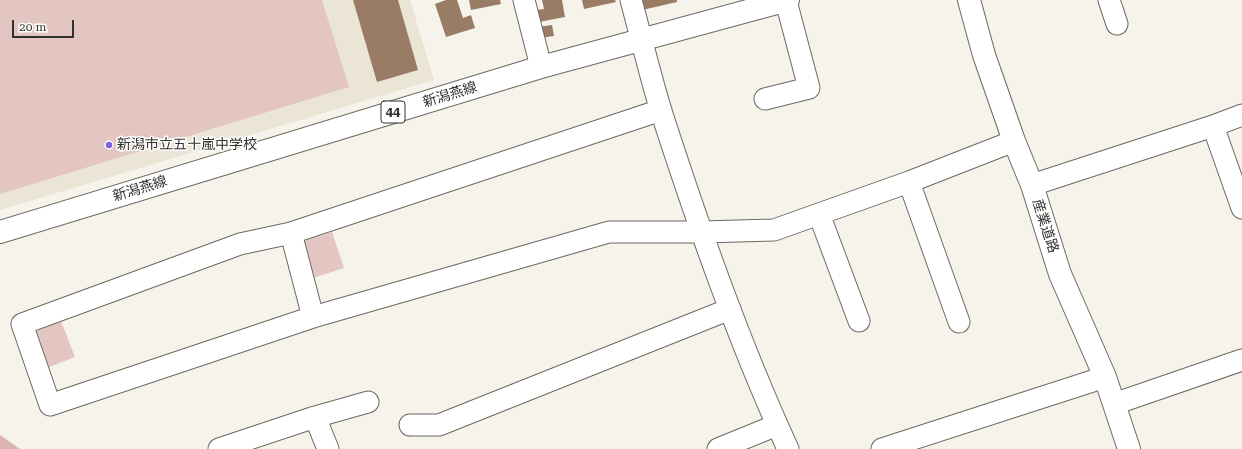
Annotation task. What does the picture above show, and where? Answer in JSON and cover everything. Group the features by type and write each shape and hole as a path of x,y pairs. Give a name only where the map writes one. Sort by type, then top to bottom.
{"main road":[{"name":"新潟燕線","path":"0,232 541,67 787,0"},
{"name":"産業道路","path":"969,0 984,55 1014,141 1032,185 1060,274 1105,377 1129,449"}],"street":[{"path":"524,0 541,67"},
{"path":"631,0 661,110 702,232 730,309 788,449"},
{"path":"765,99 810,88 787,0"},
{"path":"1109,0 1117,24"},
{"path":"661,110 291,233 240,244 22,324 50,404 313,317 610,232 774,230 909,182 1014,141"},
{"path":"1032,185 1213,126 1242,115"},
{"path":"1213,126 1242,208"},
{"path":"909,182 959,322"},
{"path":"819,214 859,321"},
{"path":"291,233 313,317"},
{"path":"410,424 439,425 730,309"},
{"path":"1114,404 1242,360"},
{"path":"882,449 1105,377"},
{"path":"219,449 315,417 368,402"},
{"path":"315,417 328,449"},
{"path":"718,449 777,425"}],"shaded area":[{"name":"新潟市立五十嵐中学校","path":"0,0 410,0 434,80 0,210"},
{"name":"新潟市立五十嵐中学校","path":"0,0 322,0 349,87 0,194"},
{"path":"332,232 344,268 307,280 301,242"},
{"path":"61,321 75,357 44,369 33,340 37,331"},
{"path":"0,435 20,449 0,449"}],"building":[{"path":"353,0 398,0 418,70 377,82"},
{"path":"446,0 457,0 463,18 471,15 475,28 446,37 435,4"},
{"path":"469,0 500,0 501,4 471,10"},
{"path":"542,0 562,0 565,17 539,22 537,10 544,9"},
{"path":"582,0 615,0 616,2 584,9"},
{"path":"640,0 677,0 677,2 642,10"},
{"path":"552,25 554,36 540,38 538,27"}],"place":[{"name":"新潟市立五十嵐中学校","path":"109,145"}]}
